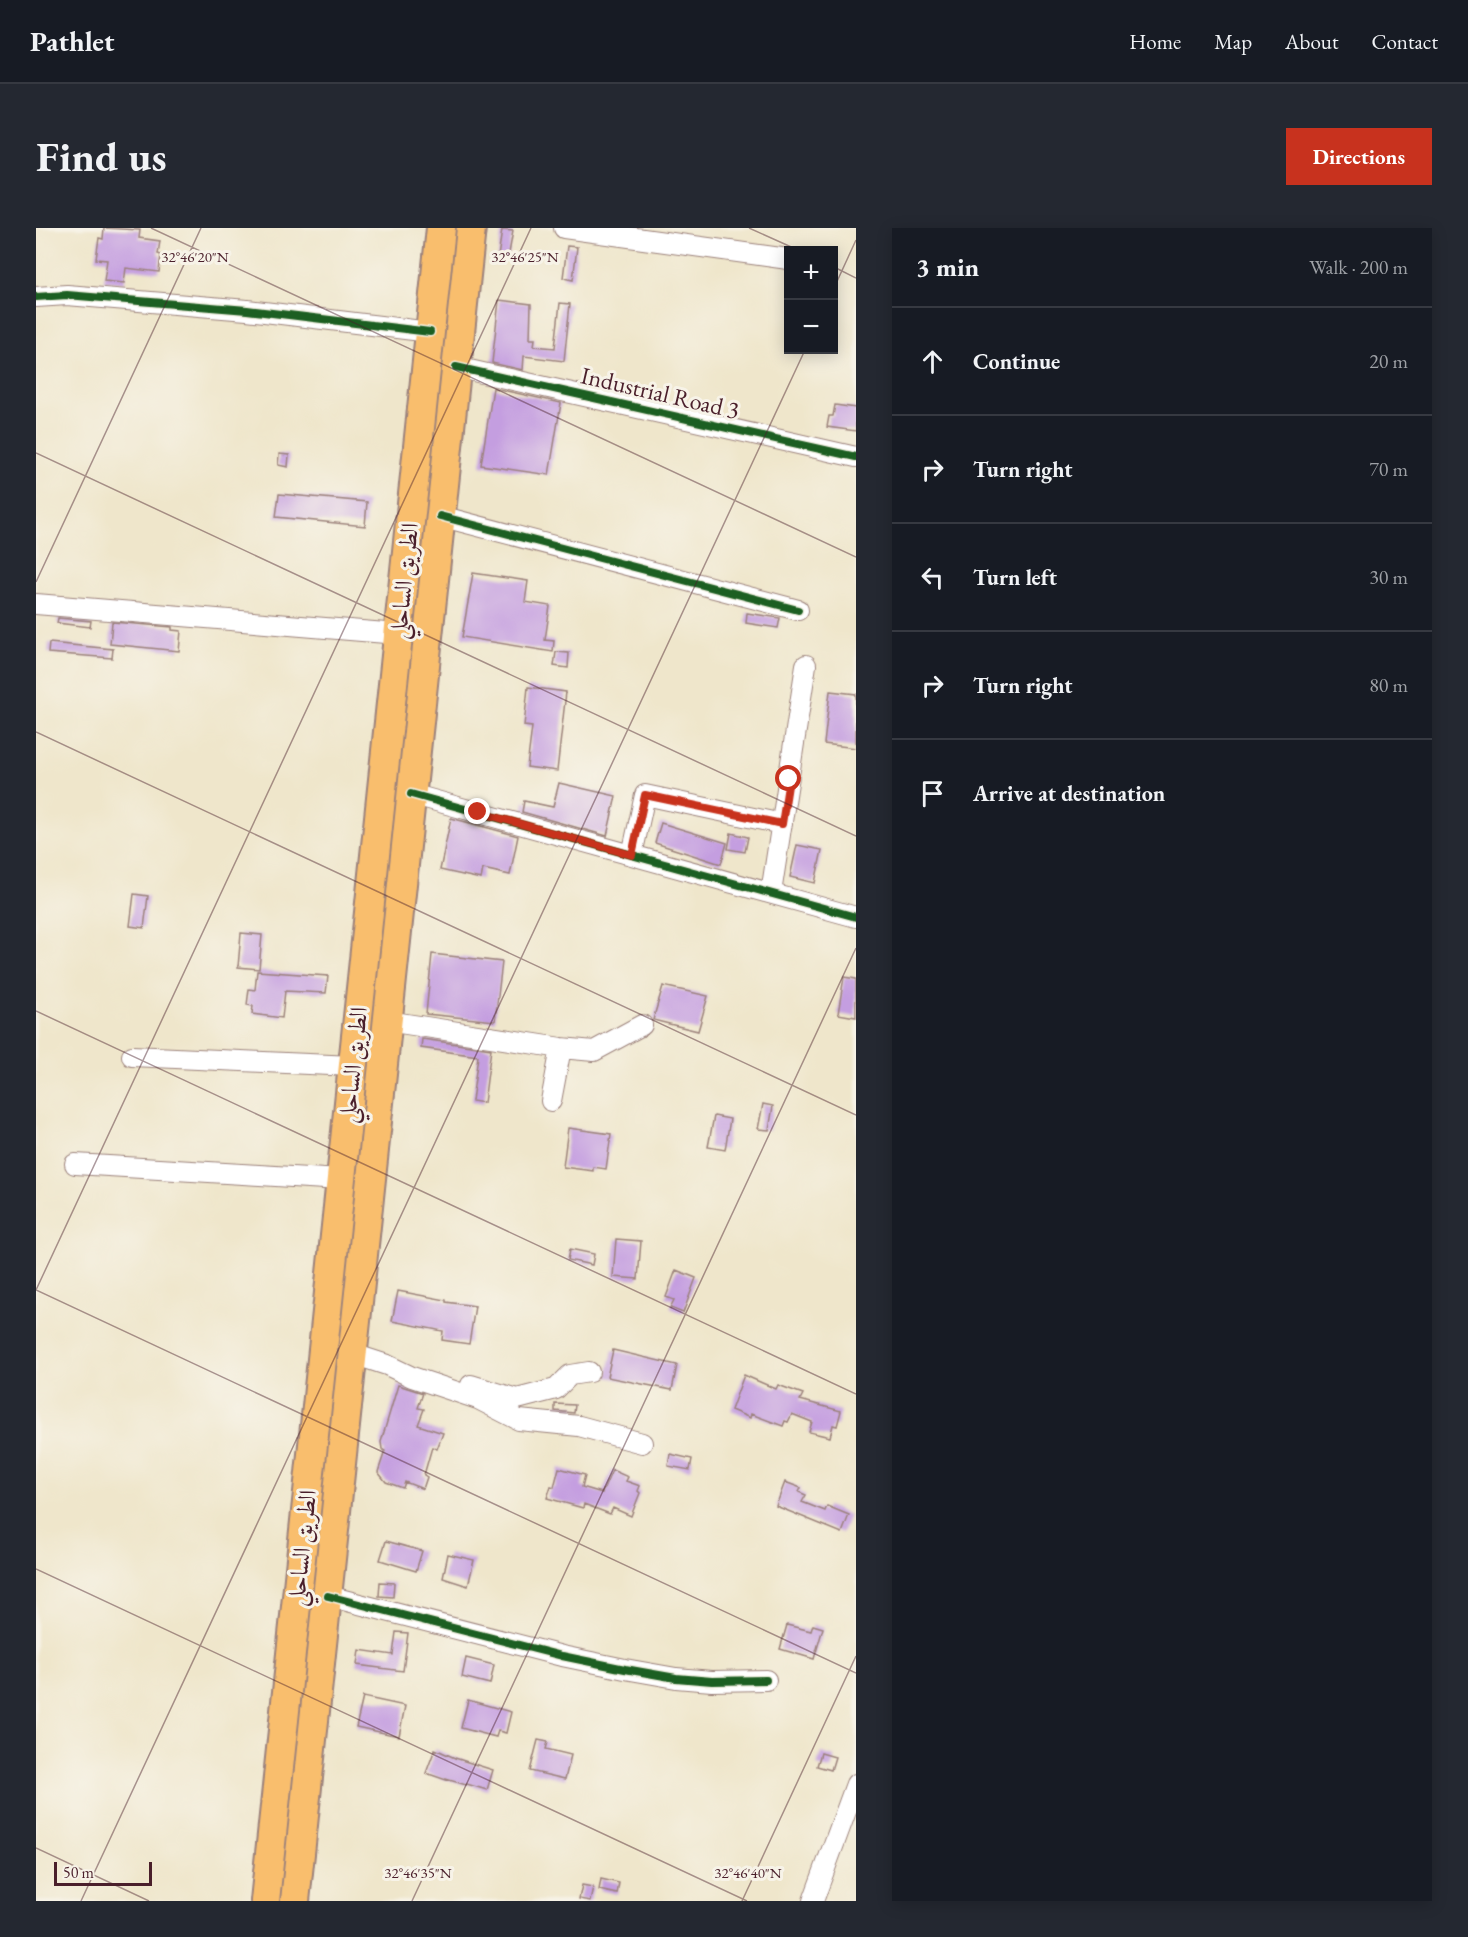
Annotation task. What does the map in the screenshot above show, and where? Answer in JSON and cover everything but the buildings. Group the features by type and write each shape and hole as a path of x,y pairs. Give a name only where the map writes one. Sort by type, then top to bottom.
{"highway":[{"name":"الطريق الساحلي","path":"265,1901 441,228"},
{"name":"الطريق الساحلي","path":"295,1901 471,228"}],"street":[{"path":"564,228 784,258"},
{"path":"36,297 67,295 235,309 430,332"},
{"name":"Industrial Road 3","path":"456,367 856,457"},
{"path":"440,516 798,610"},
{"path":"36,604 398,634"},
{"path":"771,893 806,665"},
{"path":"411,794 856,917"},
{"path":"632,855 645,795 782,824"},
{"path":"387,1021 594,1051 642,1025"},
{"path":"551,1101 561,1048"},
{"path":"132,1056 353,1066"},
{"path":"75,1164 341,1180"},
{"path":"353,1354 478,1399 519,1420 579,1426 642,1443"},
{"path":"387,1365 410,1366 517,1399 556,1389 570,1375 589,1372"},
{"path":"328,1596 562,1656 626,1669 676,1678 712,1681 766,1680"},
{"path":"813,1901 856,1784"}],"cycle path":[{"path":"36,297 67,295 247,310 430,332"},
{"path":"456,367 856,457"},
{"path":"440,516 798,610"},
{"path":"411,794 856,917"},
{"path":"328,1596 562,1656 625,1669 676,1678 712,1681 766,1680"}],"route":[{"path":"478,812 632,855 645,795 782,824 789,779"}]}
